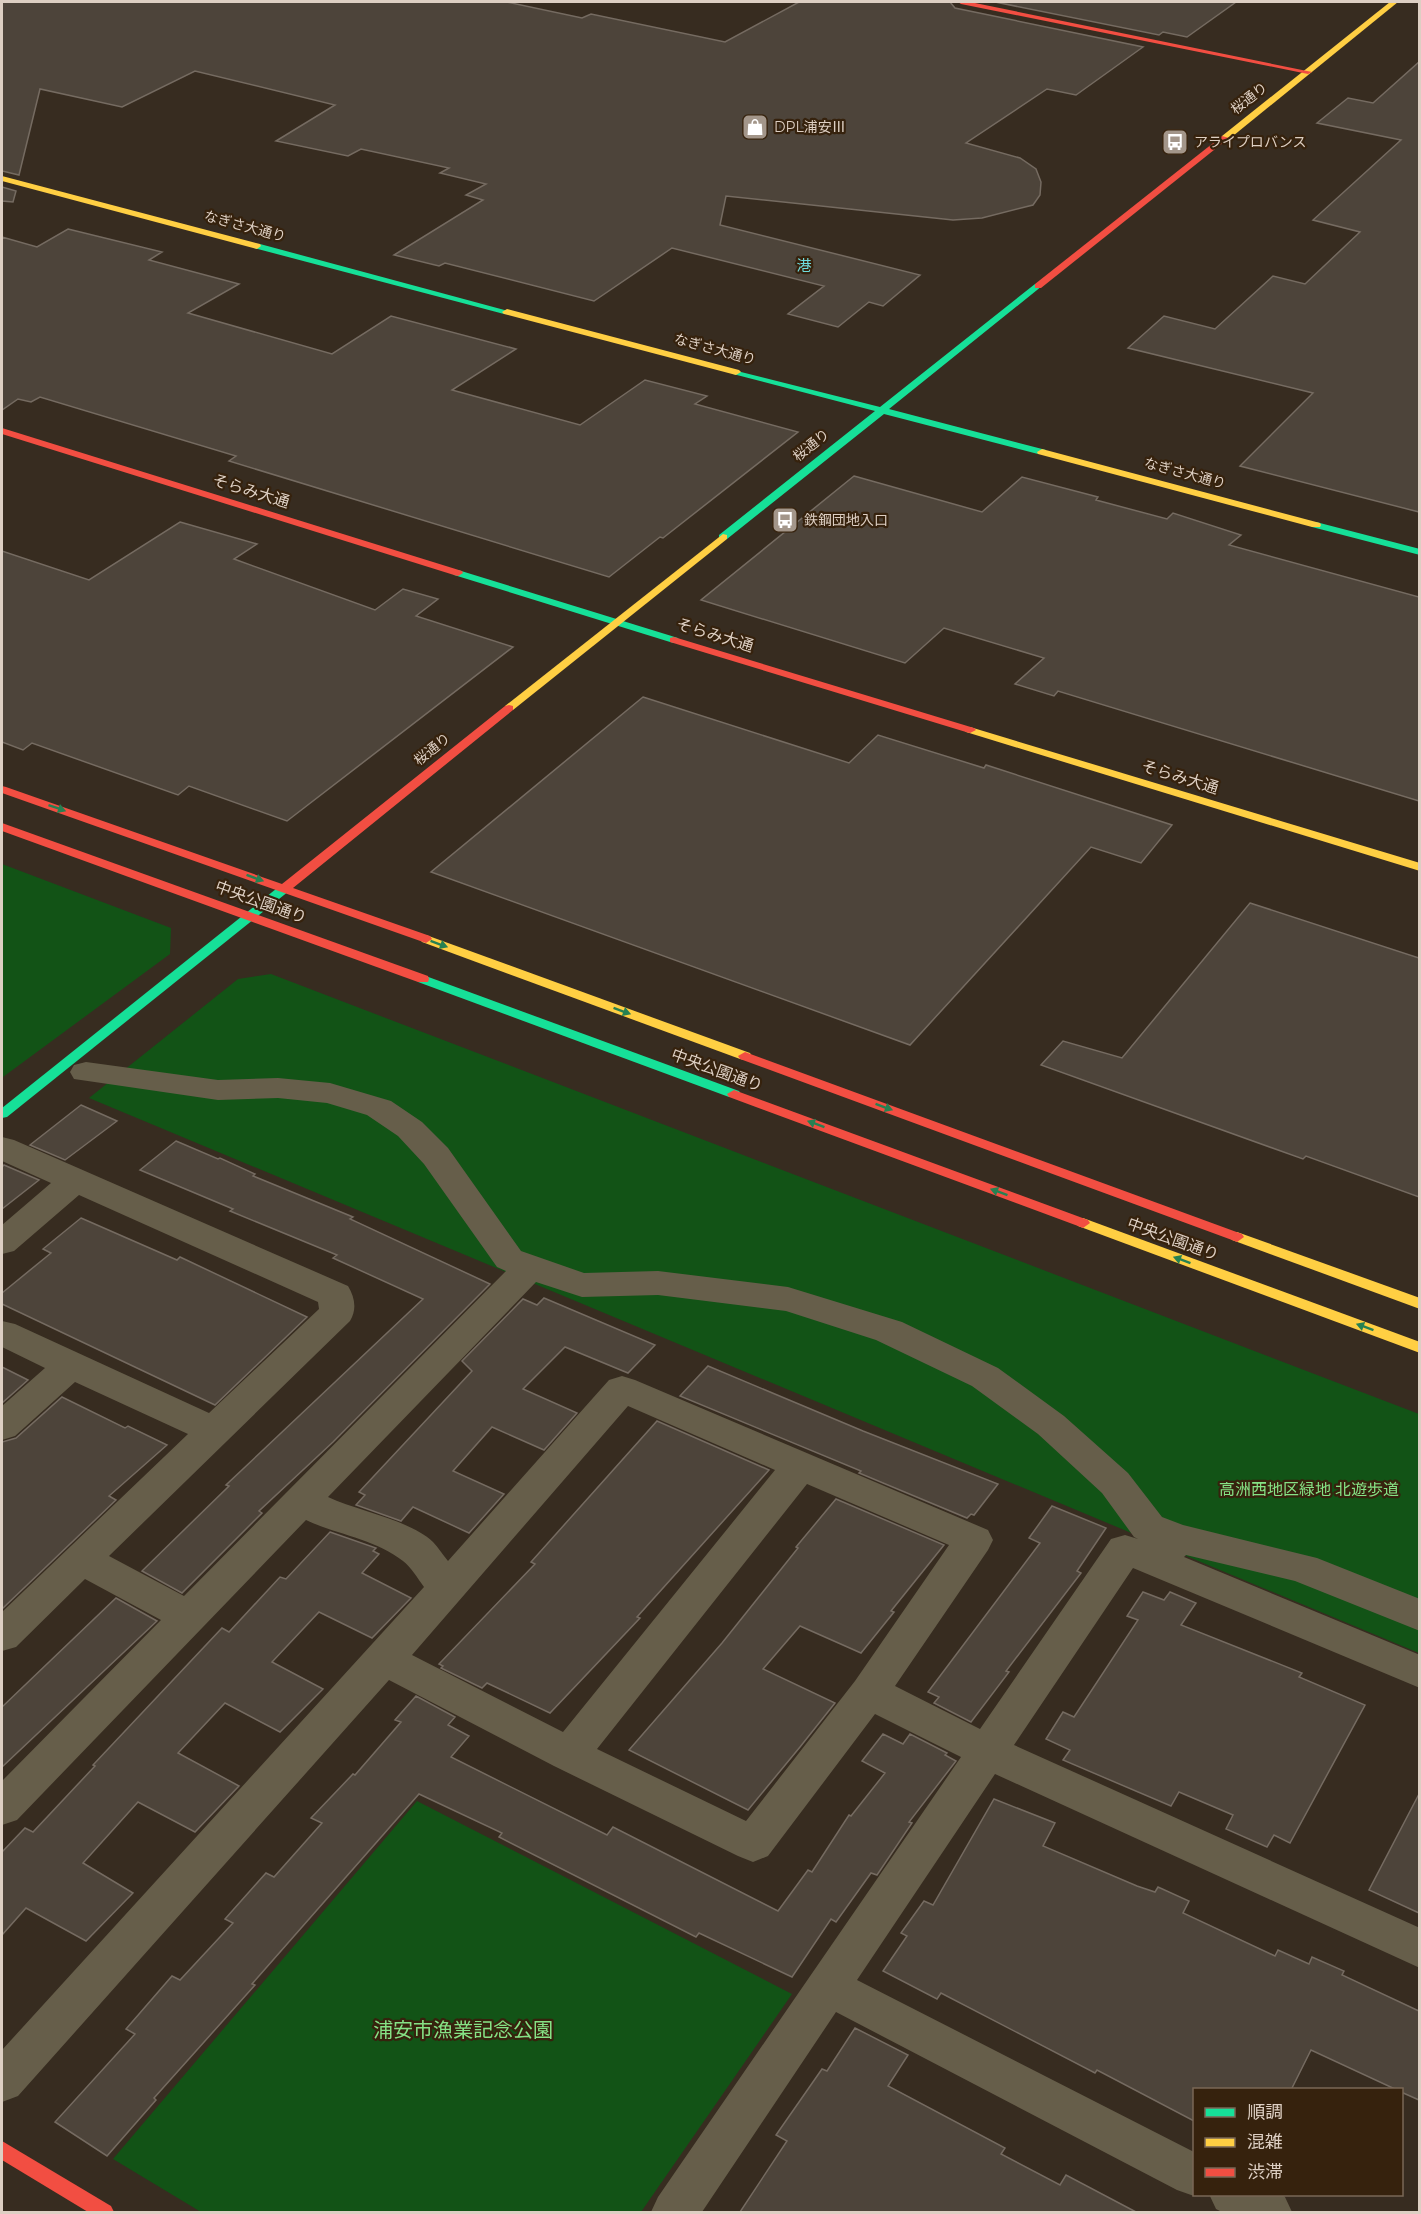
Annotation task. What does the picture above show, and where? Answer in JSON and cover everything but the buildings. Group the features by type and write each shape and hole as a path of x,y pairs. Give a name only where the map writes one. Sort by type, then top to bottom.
{"street":[{"path":"961,2 1308,72"},
{"name":"桜通り","path":"2,1114 1394,2"},
{"name":"なぎさ大通り","path":"2,179 1419,552"},
{"name":"そらみ大通","path":"2,431 616,622 1419,867"},
{"name":"中央公園通り","path":"2,789 283,888 1419,1304"},
{"name":"中央公園通り","path":"2,827 250,915 1419,1348"},
{"path":"86,1072 218,1090 278,1088 330,1093 379,1108 410,1129 436,1156 509,1259 582,1285 658,1283 788,1299 889,1331 985,1377 1051,1425 1115,1483 1168,1551 1419,1672"},
{"path":"2,1148 335,1295 337,1312 2,1636"},
{"path":"2,1243 75,1181"},
{"path":"2,1808 531,1266"},
{"path":"2,1333 214,1431"},
{"path":"2,1428 71,1365"},
{"path":"2,2082 384,1659 622,1389 974,1540 869,1692 753,1844 569,1754 384,1659"},
{"path":"569,1754 800,1466"},
{"path":"302,1501 337,1518 382,1531 418,1551 447,1588"},
{"path":"675,2212 1125,1549 1168,1551 1303,1568 1419,1616"},
{"path":"81,1560 189,1617"},
{"path":"869,1692 988,1752 1419,1949"},
{"path":"829,1987 1193,2174"},
{"path":"2,2150 104,2212"},
{"path":"1237,2196 1268,2212"}],"green space":[{"path":"2,864 171,928 170,954 3,1077 2,1076"},
{"name":"高洲西地区緑地 北遊歩道","path":"271,974 1419,1414 1419,1653 89,1098 238,979"},
{"name":"浦安市漁業記念公園","path":"417,1801 792,1994 641,2212 201,2212 113,2159"}],"traffic: fast":[{"path":"257,246 507,312"},
{"path":"723,537 1038,286"},
{"path":"736,372 1042,452"},
{"path":"1316,525 1420,552"},
{"path":"458,573 674,640"},
{"path":"2,1114 285,888"},
{"path":"423,979 734,1094"}],"traffic: slow":[{"path":"1225,138 1394,2"},
{"path":"2,179 257,246"},
{"path":"507,312 736,372"},
{"path":"1042,452 1316,525"},
{"path":"509,708 723,537"},
{"path":"970,730 1420,867"},
{"path":"426,939 745,1056"},
{"path":"1083,1223 1420,1348"},
{"path":"1237,1237 1420,1304"}],"traffic: jam":[{"path":"961,2 1308,72"},
{"path":"1038,286 1225,138"},
{"path":"2,431 458,573"},
{"path":"674,640 970,730"},
{"path":"285,888 509,708"},
{"path":"2,789 426,939"},
{"path":"2,827 423,979"},
{"path":"745,1056 1237,1237"},
{"path":"734,1094 1083,1223"},
{"path":"2,2150 104,2212"}],"place":[{"name":"DPL浦安Ⅲ","path":"755,127"},
{"name":"アライプロバンス","path":"1175,142"},
{"name":"鉄鋼団地入口","path":"785,520"}],"district":[{"name":"港","path":"804,265"}]}
